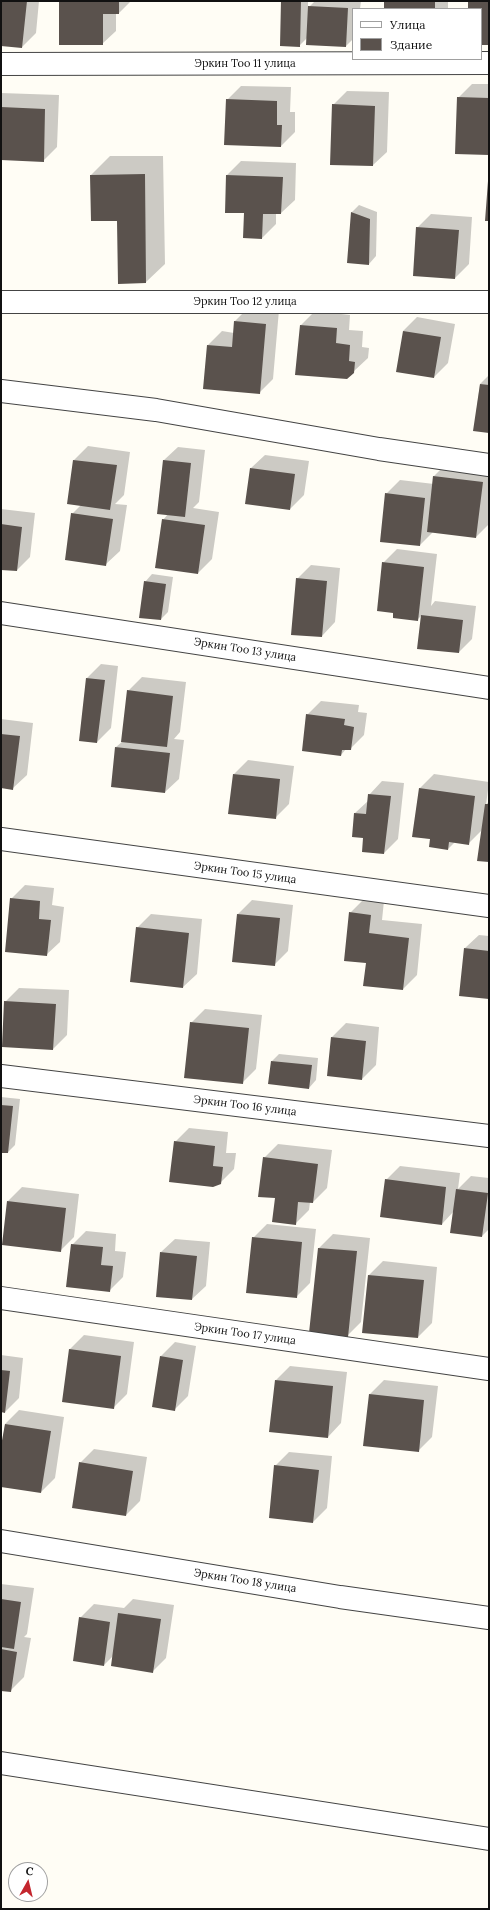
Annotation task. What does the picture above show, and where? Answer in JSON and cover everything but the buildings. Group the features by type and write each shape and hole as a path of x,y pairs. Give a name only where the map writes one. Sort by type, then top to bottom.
{"street":[{"name":"Эркин Тоо 11 улица","path":"1,64 489,63"},
{"name":"Эркин Тоо 12 улица","path":"1,302 489,302"},
{"path":"1,391 156,410 379,449 489,465"},
{"name":"Эркин Тоо 13 улица","path":"1,612 489,688"},
{"name":"Эркин Тоо 15 улица","path":"1,839 489,906"},
{"name":"Эркин Тоо 16 улица","path":"1,1076 489,1136"},
{"name":"Эркин Тоо 17 улица","path":"1,1298 489,1369"},
{"name":"Эркин Тоо 18 улица","path":"1,1541 340,1597 489,1618"},
{"path":"1,1763 489,1839"}]}
